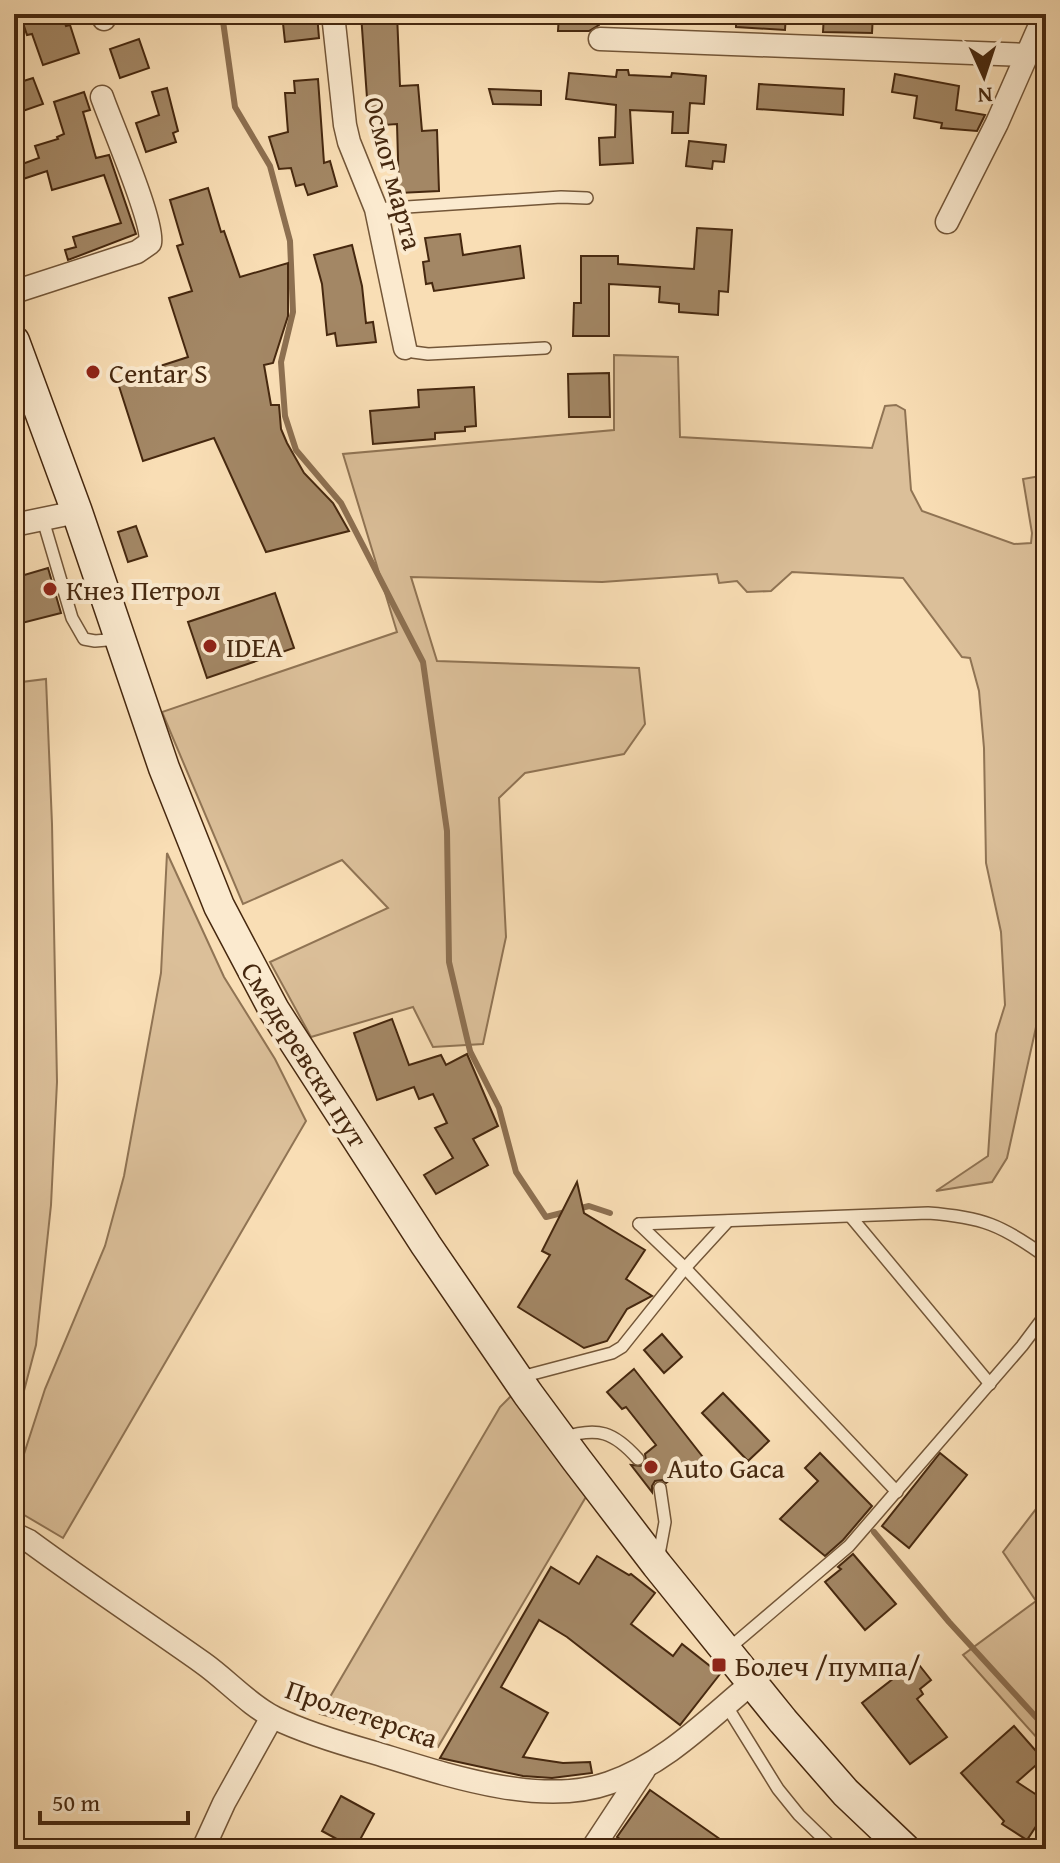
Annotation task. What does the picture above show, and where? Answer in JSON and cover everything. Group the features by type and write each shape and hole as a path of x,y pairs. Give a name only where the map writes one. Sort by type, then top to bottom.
{"main road":[{"name":"Смедеревски пут","path":"14,341 77,512 164,768 206,876 259,983 426,1245 561,1438 752,1683 845,1792 905,1849"}],"street":[{"name":"Осмог марта","path":"333,14 345,125 376,209 405,348"},
{"path":"947,222 1045,14"},
{"path":"600,39 1028,55"},
{"path":"14,292 137,252 150,243 151,230 145,210 102,97"},
{"path":"14,525 77,512"},
{"name":"Пролетерска","path":"14,1534 29,1541 205,1664 272,1717 305,1731 431,1770 551,1792 581,1791 645,1769"},
{"path":"592,1849 645,1769 752,1683"},
{"path":"203,1849 224,1803 272,1717"}],"lane":[{"path":"376,209 532,198 587,198"},
{"path":"405,348 428,354 545,348"},
{"path":"43,520 72,618 84,639 120,639"},
{"path":"897,1492 685,1268 639,1224 928,1213 963,1216 1000,1227 1046,1257"},
{"path":"851,1217 990,1384"},
{"path":"517,1378 612,1353 622,1347 685,1268 728,1221"},
{"path":"727,1651 849,1546 990,1384 1046,1314"},
{"path":"561,1438 588,1432 612,1436 622,1440 638,1459"},
{"path":"657,1565 665,1522 660,1488"},
{"path":"726,1705 778,1789 834,1849"}],"shaded area":[{"path":"614,355 678,357 680,437 872,448 885,406 896,405 905,410 911,490 922,511 1014,544 1031,543 1023,479 1046,475 1046,982 1007,1158 992,1182 936,1191 988,1156 996,1034 1005,1005 1001,932 986,863 984,748 979,691 970,658 962,657 903,578 792,572 771,591 747,592 737,581 719,583 717,574 602,582 411,577 437,661 639,668 645,724 624,754 525,773 499,798 506,937 483,1044 433,1047 413,1007 311,1037 270,962 388,908 342,860 243,904 162,712 397,632 343,454 614,430"},
{"path":"46,679 57,1082 51,1205 36,1345 14,1429 17,946 14,683"},
{"path":"167,853 224,977 275,1059 306,1121 63,1538 14,1509 14,1485 45,1389 105,1246 124,1176 161,973"},
{"path":"515,1392 590,1490 438,1747 320,1714 500,1407"},
{"path":"1046,1496 1046,1627 1037,1638 1046,1646 1046,1748 963,1655 1036,1601 1003,1552"}],"building":[{"path":"20,14 62,14 66,26 70,25 79,53 43,65 32,34 27,35"},
{"path":"282,14 317,14 319,38 285,42"},
{"path":"361,14 397,14 400,86 418,85 422,131 437,130 439,191 399,193 397,124 369,126"},
{"path":"559,14 599,14 599,25 589,31 558,31"},
{"path":"736,14 786,14 785,30 736,27"},
{"path":"824,14 873,14 872,33 823,32"},
{"path":"139,39 149,68 120,78 110,49"},
{"path":"617,70 628,70 629,75 671,77 672,73 706,76 704,104 690,103 688,133 672,133 673,112 630,110 633,163 600,165 599,138 615,137 616,105 566,99 569,73 616,77"},
{"path":"895,74 959,86 956,110 985,115 977,131 941,128 942,123 914,118 917,96 892,92"},
{"path":"33,78 43,104 14,114 14,84"},
{"path":"318,79 324,163 330,161 337,186 308,195 304,184 296,186 291,168 279,169 269,137 288,132 285,93 295,93 294,81"},
{"path":"759,84 844,89 843,115 757,109"},
{"path":"167,88 178,131 173,133 176,142 146,152 136,123 159,115 152,92"},
{"path":"489,89 541,91 541,105 493,104"},
{"path":"84,92 90,110 83,112 96,158 109,155 136,234 68,260 65,250 76,247 73,237 121,223 104,175 52,190 47,171 14,182 14,167 39,158 35,146 64,134 54,102"},
{"path":"689,141 726,145 724,162 713,161 712,169 686,166"},
{"path":"208,188 221,232 224,231 240,277 288,263 288,316 273,363 264,365 271,405 279,405 281,429 304,473 333,503 349,531 266,552 214,438 143,461 117,380 188,357 169,298 192,291 177,246 183,244 170,200"},
{"path":"697,228 732,230 728,292 719,291 718,315 679,312 679,304 659,302 660,287 609,284 609,336 573,336 574,303 581,303 581,256 618,256 618,264 694,269"},
{"path":"460,234 463,255 520,246 524,278 434,291 432,283 426,284 423,262 429,261 425,238"},
{"path":"352,245 362,286 366,323 373,322 376,342 337,346 335,333 327,335 322,284 314,255"},
{"path":"609,373 610,417 569,417 568,374"},
{"path":"474,387 476,426 465,427 465,431 435,433 435,439 373,444 370,411 419,407 418,390"},
{"path":"136,526 147,556 128,562 118,532"},
{"path":"48,568 61,613 14,625 14,578"},
{"path":"275,593 294,648 207,678 188,622"},
{"path":"392,1019 409,1065 441,1055 446,1065 467,1054 498,1126 473,1139 488,1165 436,1194 424,1175 453,1158 435,1128 447,1123 433,1094 419,1099 414,1087 377,1100 354,1033"},
{"path":"577,1182 584,1213 645,1250 626,1279 652,1296 627,1309 607,1341 584,1348 518,1307 550,1255 542,1251"},
{"path":"662,1334 682,1357 664,1373 644,1350"},
{"path":"634,1369 706,1461 683,1479 679,1473 666,1483 655,1481 652,1492 631,1465 643,1466 645,1454 656,1445 626,1407 622,1409 607,1392"},
{"path":"723,1393 769,1441 748,1461 702,1413"},
{"path":"820,1453 872,1506 825,1556 780,1519 818,1481 805,1468"},
{"path":"940,1453 967,1475 909,1548 882,1526"},
{"path":"853,1554 896,1604 865,1630 825,1582"},
{"path":"597,1556 631,1574 655,1593 631,1624 673,1656 682,1644 720,1674 680,1725 567,1637 539,1620 501,1687 548,1713 523,1757 563,1763 590,1762 592,1773 552,1778 523,1776 440,1758 551,1567 579,1584"},
{"path":"916,1661 931,1680 920,1689 923,1694 917,1699 947,1737 910,1764 862,1703"},
{"path":"1014,1726 1043,1759 1017,1782 1046,1801 1046,1811 1027,1840 1002,1824 1004,1821 961,1773"},
{"path":"650,1790 734,1849 634,1849 617,1837"},
{"path":"341,1796 374,1814 355,1849 322,1831"}],"waterway":[{"path":"222,14 235,107 270,166 290,241 293,312 281,362 285,416 296,450 341,503 423,662 447,831 449,962 470,1051 499,1108 516,1172 546,1217 589,1206 610,1213"},
{"path":"874,1532 949,1622 1046,1728"}],"place":[{"name":"Centar S","path":"93,372"},
{"name":"Кнез Петрол","path":"50,589"},
{"name":"IDEA","path":"210,646"},
{"name":"Auto Gaca","path":"651,1467"},
{"name":"Болеч /пумпа/","path":"719,1665"}]}
